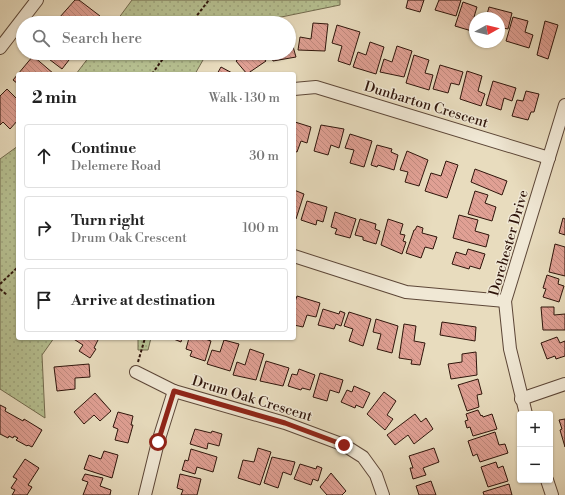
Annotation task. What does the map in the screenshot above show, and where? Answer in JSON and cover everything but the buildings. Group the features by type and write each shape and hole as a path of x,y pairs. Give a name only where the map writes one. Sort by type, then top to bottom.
{"street":[{"path":"25,16 37,0"},
{"path":"0,48 16,27"},
{"name":"Dunbarton Crescent","path":"296,89 316,87 549,158"},
{"name":"Dorchester Drive","path":"525,411 510,349 505,301 565,105"},
{"path":"296,257 406,292 505,301"},
{"name":"Drum Oak Crescent","path":"136,372 174,391 285,423 344,445 363,457 376,475 382,495"},
{"path":"521,399 565,384"},
{"path":"145,495 158,442 174,391"},
{"path":"548,483 552,495"}],"path":[{"path":"196,16 208,0"},
{"path":"154,72 163,60"},
{"path":"0,284 16,269"},
{"path":"0,289 7,295"},
{"path":"136,372 144,340"}],"green space":[{"path":"132,0 340,0 340,5 286,16 120,16"},
{"path":"87,60 203,60 196,72 78,72"},
{"path":"16,147 16,340 53,340 42,355 45,418 0,389 0,159"},
{"path":"138,340 150,340 148,350 138,350"}],"route":[{"path":"158,442 174,391 285,423 344,445"}]}
